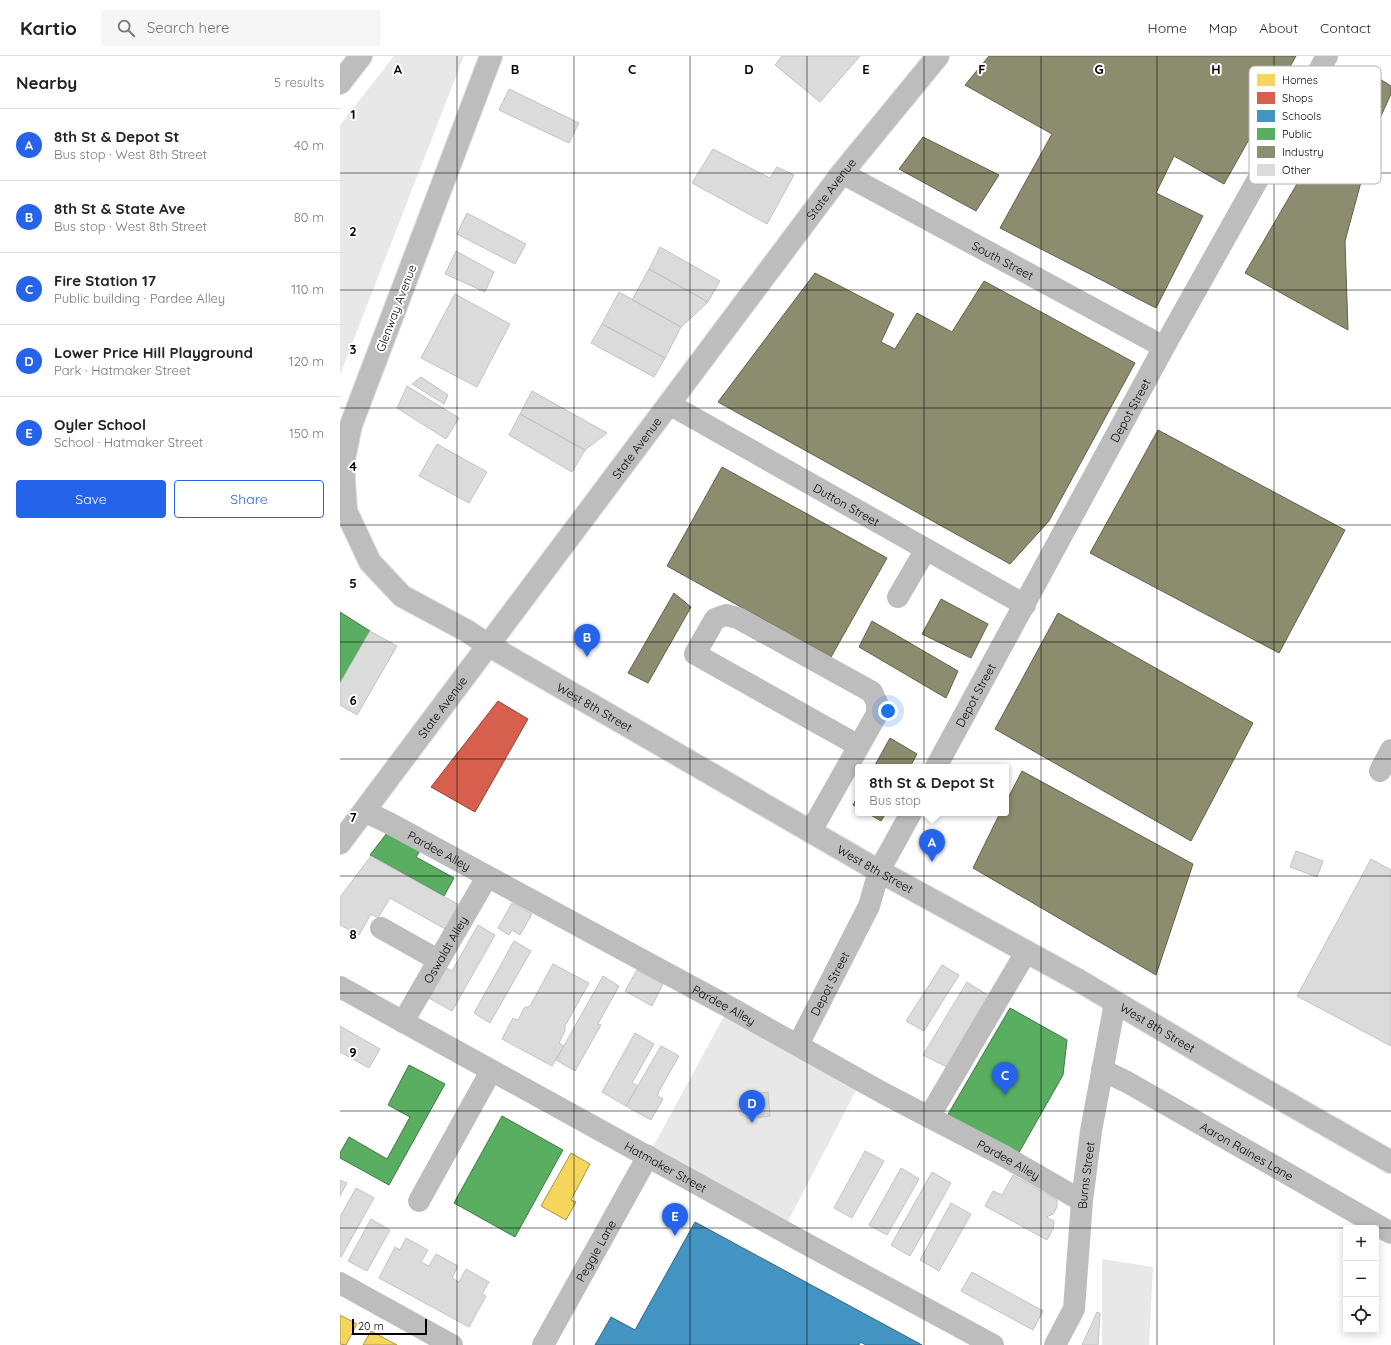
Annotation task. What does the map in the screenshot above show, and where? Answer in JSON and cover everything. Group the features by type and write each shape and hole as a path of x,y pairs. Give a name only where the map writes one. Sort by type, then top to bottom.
{"street":[{"path":"340,83 361,56"},
{"name":"Glenway Avenue","path":"370,562 346,511 343,464 351,425 491,56"},
{"name":"State Avenue","path":"340,843 842,173 938,56"},
{"name":"Depot Street","path":"1321,66 1327,56"},
{"name":"South Street","path":"842,173 1164,347"},
{"name":"Depot Street","path":"938,764 1164,347 1255,184"},
{"name":"Dutton Street","path":"669,404 1025,605"},
{"path":"898,597 926,549"},
{"name":"West 8th Street","path":"370,562 402,596 467,631 488,645 879,871 1073,978 1391,1162"},
{"path":"811,831 859,746 877,714 877,703 872,692 738,618 726,615 715,619 695,654 859,746"},
{"path":"1380,770 1391,750"},
{"name":"Pardee Alley","path":"364,811 389,823 730,1007 883,1093 1004,1156 1082,1201"},
{"name":"Depot Street","path":"798,1045 870,906 879,871 909,816"},
{"name":"Oswaldt Alley","path":"403,1022 487,877"},
{"path":"381,928 438,960"},
{"path":"929,1117 1026,952"},
{"name":"Hatmaker Street","path":"340,987 993,1345"},
{"name":"Burns Street","path":"1055,1345 1074,1309 1082,1201 1102,1070 1115,1003"},
{"name":"Aaron Raines Lane","path":"1102,1070 1127,1082 1391,1233"},
{"path":"419,1201 491,1071"},
{"name":"Peggie Lane","path":"544,1345 648,1156"},
{"path":"340,1284 452,1345"}],"shaded area":[{"path":"394,56 464,56 340,375 340,125"},
{"path":"729,1007 861,1081 783,1231 648,1156"},
{"path":"1102,1259 1153,1267 1149,1345 1102,1345"}],"building: Homes":[{"path":"571,1153 590,1164 571,1200 576,1202 566,1220 541,1206"},
{"path":"340,1315 357,1324 346,1345 340,1344"},
{"path":"371,1331 397,1345 363,1345"}],"building: Shops":[{"path":"498,701 528,719 475,812 431,787"}],"building: Schools":[{"path":"695,1222 922,1345 866,1345 860,1342 859,1345 595,1345 611,1317 635,1330"}],"building: Public":[{"path":"340,612 370,631 340,683"},
{"path":"387,833 420,851 416,857 454,878 444,896 370,855"},
{"path":"1010,1008 1067,1040 1063,1075 1017,1156 947,1116"},
{"path":"409,1065 445,1084 389,1185 340,1158 340,1153 349,1137 387,1159 410,1117 388,1105"},
{"path":"502,1116 563,1150 515,1237 454,1203"}],"building: Industry":[{"path":"989,56 1296,56 1290,66 1249,66 1249,140 1224,184 1174,156 1156,193 1203,216 1156,308 1000,228 1052,134 965,85"},
{"path":"1381,80 1391,86 1391,94 1381,116"},
{"path":"923,137 999,175 976,211 899,169"},
{"path":"1297,184 1360,184 1345,241 1348,330 1245,273"},
{"path":"815,273 894,314 881,342 895,349 917,313 952,332 984,281 1135,363 1049,521 1010,564 718,402"},
{"path":"1158,430 1345,530 1279,653 1090,553"},
{"path":"722,467 887,558 831,657 667,566"},
{"path":"674,593 691,607 648,683 628,673"},
{"path":"941,599 988,624 971,658 922,634"},
{"path":"1058,613 1253,723 1191,841 995,729"},
{"path":"872,621 958,671 946,698 859,647"},
{"path":"890,738 917,754 912,764 876,764"},
{"path":"1022,771 1193,864 1156,975 973,868 999,816 1009,816 1009,796"},
{"path":"872,816 884,816 881,821"}],"building: Other":[{"path":"782,56 860,56 820,102 775,65"},
{"path":"509,89 579,123 569,143 499,110"},
{"path":"713,149 770,178 777,167 794,175 767,224 692,183"},
{"path":"467,213 526,244 515,264 457,234"},
{"path":"660,247 720,281 708,302 649,269"},
{"path":"456,251 494,272 485,292 445,274"},
{"path":"649,269 708,302 681,327 632,300"},
{"path":"619,292 681,327 665,358 602,324"},
{"path":"455,294 510,324 477,387 421,358"},
{"path":"602,324 665,358 654,377 591,343"},
{"path":"421,377 448,395 444,404 412,384"},
{"path":"407,386 459,418 446,439 397,408"},
{"path":"532,391 607,433 585,450 520,414"},
{"path":"520,414 585,450 572,472 509,435"},
{"path":"437,444 487,472 469,503 419,476"},
{"path":"370,631 397,646 357,715 340,705 340,683"},
{"path":"1296,851 1323,861 1317,877 1290,867"},
{"path":"371,856 461,906 447,930 390,898 378,918 371,914 359,935 340,925 340,897"},
{"path":"1371,859 1391,870 1391,1046 1297,996"},
{"path":"512,903 532,914 520,935 512,930 509,935 498,928"},
{"path":"478,925 495,935 452,1011 427,997 444,967 452,971"},
{"path":"514,941 531,951 490,1023 474,1013"},
{"path":"553,964 589,983 565,1026 565,1031 559,1043 564,1046 552,1066 502,1039 513,1018 518,1020 524,1008 530,1006"},
{"path":"942,965 959,975 924,1031 906,1021"},
{"path":"637,970 663,984 652,1006 625,991"},
{"path":"603,976 619,986 598,1024 601,1025 575,1071 556,1060"},
{"path":"967,982 989,996 947,1067 923,1055"},
{"path":"340,1026 380,1049 369,1068 340,1052"},
{"path":"635,1033 654,1044 632,1083 638,1086 626,1106 602,1092"},
{"path":"661,1046 679,1056 657,1095 663,1099 651,1120 626,1106"},
{"path":"768,1092 770,1116 747,1119 744,1095"},
{"path":"865,1151 884,1161 852,1218 834,1208"},
{"path":"901,1168 919,1179 887,1235 869,1225"},
{"path":"932,1172 951,1183 910,1256 891,1245"},
{"path":"1013,1175 1057,1200 1057,1207 1053,1214 1046,1217 1054,1221 1053,1229 1047,1240 985,1206 993,1191 1002,1195"},
{"path":"340,1180 347,1183 340,1196"},
{"path":"356,1188 374,1198 341,1257 340,1217"},
{"path":"951,1203 971,1214 939,1271 920,1260"},
{"path":"371,1219 390,1230 367,1271 348,1261"},
{"path":"406,1238 428,1250 421,1262 429,1266 436,1254 458,1266 452,1278 459,1282 466,1269 489,1282 482,1294 486,1296 469,1327 379,1278 395,1247 400,1250"},
{"path":"972,1272 1043,1311 1033,1330 961,1291"},
{"path":"1097,1312 1100,1313 1098,1345 1082,1345"}],"place":[{"name":"8th St & State Ave","path":"587,657"},
{"name":"8th St & Depot St","path":"932,862"},
{"name":"Fire Station 17","path":"1005,1095"},
{"name":"Lower Price Hill Playground","path":"752,1123"},
{"name":"Oyler School","path":"675,1236"}]}
